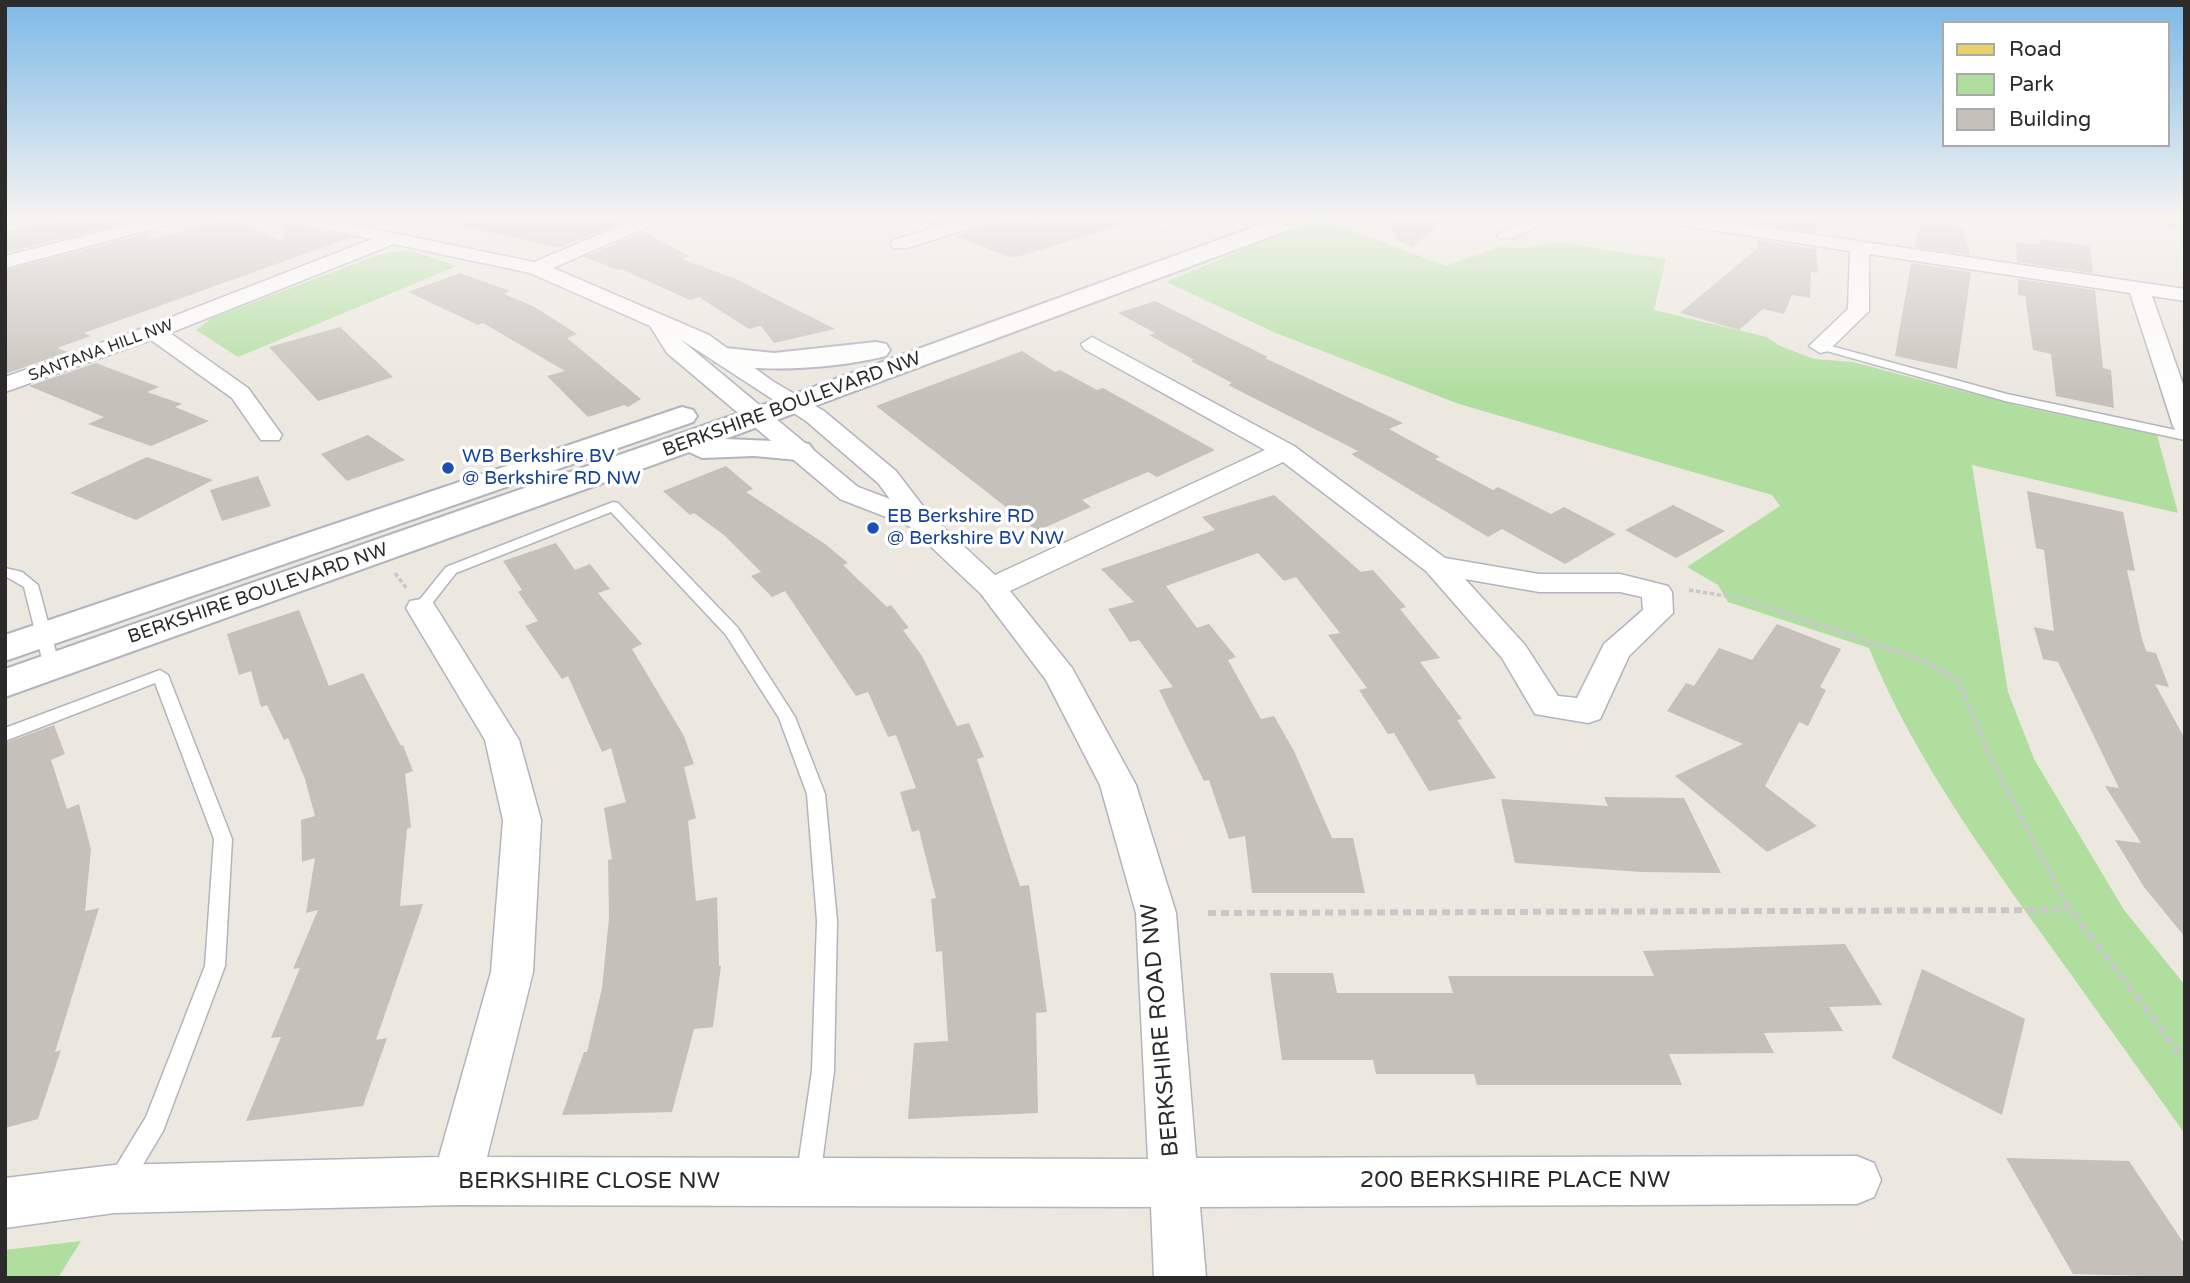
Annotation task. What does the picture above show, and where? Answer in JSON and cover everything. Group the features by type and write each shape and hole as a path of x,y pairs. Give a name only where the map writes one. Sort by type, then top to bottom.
{"main road":[{"name":"BERKSHIRE BOULEVARD NW","path":"5,684 48,651 752,401 876,350 1094,276"},
{"name":"BERKSHIRE BOULEVARD NW","path":"5,649 48,651 662,451 752,401 796,404 1140,276"},
{"path":"725,356 775,361 876,350"},
{"path":"662,451 732,447 799,451"}],"street":[{"name":"SANTANA HILL NW","path":"5,385 154,332 297,276"},
{"path":"555,276 701,340 725,356 752,401"},
{"path":"1820,346 1858,311 1859,276"},
{"path":"2054,276 2185,295"},
{"path":"2139,288 2185,426"},
{"path":"657,319 675,348 752,401"},
{"path":"154,332 240,393 270,435"},
{"path":"1093,344 1285,451 1436,565 1514,652 1547,706 1588,711 1615,651 1658,613 1657,592 1620,583 1539,583 1436,565"},
{"name":"BERKSHIRE ROAD NW","path":"752,401 799,451 849,493 919,520"},
{"name":"BERKSHIRE ROAD NW","path":"796,404 815,416 887,477 919,520 992,588 1060,676 1118,785 1156,913 1180,1278"},
{"path":"992,588 1285,451"},
{"path":"421,608 502,740 522,820 512,972 484,1088 456,1181"},
{"name":"200 BERKSHIRE PLACE NW","path":"1174,1181 1857,1180"},
{"name":"BERKSHIRE CLOSE NW","path":"5,1203 114,1189 456,1181 808,1184 1174,1181"}],"lane":[{"path":"1820,346 2005,397 2185,436"},
{"path":"421,608 451,570 613,506 732,632 787,717 816,793 827,921 823,1071 808,1184"},
{"path":"5,572 17,575 31,585 48,651"},
{"path":"5,735 160,675 222,839 215,966 155,1123 114,1189"}],"path":[{"path":"1657,592 1702,590 1745,599 1924,661 1958,680 1989,754 2069,910 2185,1061"},
{"path":"1208,913 2069,910"}],"green space":[{"path":"323,276 433,276 238,357 196,330 212,318"},
{"path":"1181,276 1662,276 1654,310 1767,337 1778,345 1814,359 1853,362 2019,406 2157,435 2178,513 1972,465 2008,692 2034,759 2124,910 2185,985 2185,1134 1966,826 1923,757 1869,648 1728,602 1718,585 1687,567 1780,506 1772,495 1459,404 1276,333 1166,282"},
{"path":"81,1241 58,1278 5,1278 5,1250"}],"building":[{"path":"5,276 243,276 84,333 91,336 57,348 68,352 5,374"},
{"path":"452,276 468,276 510,291 504,294 533,306 577,334 567,338 641,399 628,407 624,405 588,417 547,376 565,371 483,323 478,325 408,292"},
{"path":"636,276 728,276 835,329 774,343 761,326 749,329 699,297 690,300"},
{"path":"1725,276 1811,276 1810,298 1792,295 1784,314 1763,309 1739,330 1680,313"},
{"path":"1909,276 1970,276 1957,369 1895,356"},
{"path":"2018,279 2095,290 2103,368 2111,370 2114,408 2056,396 2051,354 2033,350 2025,296 2018,295"},
{"path":"1155,301 1268,357 1265,358 1403,423 1389,429 1440,457 1435,459 1493,490 1498,487 1551,514 1564,507 1616,534 1565,564 1502,529 1488,537 1351,454 1358,451 1228,385 1232,383 1191,361 1194,360 1149,335 1155,333 1118,313"},
{"path":"340,327 393,377 318,401 269,347"},
{"path":"1022,351 1055,372 1060,370 1097,390 1103,388 1215,450 1157,477 1148,472 1082,500 1091,507 1037,531 876,406"},
{"path":"96,363 159,387 147,392 182,404 175,407 209,421 151,446 88,424 104,417 29,386"},
{"path":"368,435 405,460 347,481 321,454"},
{"path":"147,457 213,480 136,520 70,493"},
{"path":"726,466 753,489 746,492 825,544 848,563 843,565 887,607 891,605 909,628 903,630 922,656 957,726 969,723 984,757 977,759 1020,886 1029,885 1047,1012 1036,1013 1038,1113 908,1119 914,1043 948,1041 942,951 936,952 931,899 936,898 919,830 912,832 900,792 916,788 896,735 888,737 868,692 856,696 785,591 772,597 751,576 761,572 724,535 694,513 690,515 663,491"},
{"path":"258,476 271,506 222,521 210,490"},
{"path":"2027,491 2123,512 2135,571 2127,570 2141,635 2146,651 2156,653 2169,687 2155,684 2185,739 2185,937 2144,887 2115,840 2141,843 2105,786 2119,788 2058,662 2043,659 2034,627 2054,631 2044,550 2036,548"},
{"path":"1274,495 1361,572 1373,570 1406,607 1400,609 1440,658 1420,662 1462,719 1457,720 1496,778 1429,791 1394,733 1388,734 1359,690 1367,688 1328,635 1340,633 1296,577 1284,581 1258,553 1166,586 1197,628 1209,624 1236,657 1228,660 1261,719 1274,716 1294,751 1332,838 1353,838 1365,893 1252,893 1245,836 1229,839 1209,780 1204,781 1159,690 1173,687 1139,640 1130,642 1108,609 1134,602 1101,569 1215,530 1202,517"},
{"path":"1673,505 1725,531 1676,558 1625,530"},
{"path":"556,543 575,570 590,564 610,589 598,593 642,644 632,649 684,736 694,764 684,767 696,818 688,821 696,901 717,897 721,966 713,1027 694,1029 672,1112 562,1115 584,1052 587,1052 602,988 609,918 608,860 612,859 604,808 626,802 611,748 602,752 568,676 562,679 525,626 538,621 518,592 522,590 503,561"},
{"path":"299,610 329,686 363,673 401,746 403,745 413,771 405,774 411,827 407,829 400,906 423,904 376,1040 387,1038 363,1106 246,1121 281,1037 271,1038 300,968 293,969 318,910 306,913 315,858 302,862 301,820 315,816 305,779 288,738 284,740 267,705 261,707 251,671 239,675 227,634"},
{"path":"1777,624 1841,649 1820,687 1826,690 1808,726 1799,722 1765,786 1817,826 1767,852 1675,776 1743,744 1667,711 1686,683 1694,686 1719,648 1752,660"},
{"path":"54,725 65,754 51,760 67,809 79,804 91,849 85,911 99,908 55,1052 61,1050 38,1119 5,1128 5,743"},
{"path":"1604,797 1684,798 1721,873 1641,872 1515,863 1501,799 1608,806"},
{"path":"1845,944 1882,1005 1829,1007 1843,1031 1764,1033 1774,1053 1669,1054 1682,1085 1477,1085 1474,1074 1376,1074 1373,1060 1282,1060 1270,973 1333,973 1337,993 1453,993 1448,976 1654,976 1643,951"},
{"path":"1922,969 2025,1019 2002,1115 1892,1058"},
{"path":"2006,1158 2129,1161 2185,1245 2185,1277 2073,1274"}],"place":[{"name":"WB Berkshire BV @ Berkshire RD NW","path":"448,468"},
{"name":"EB Berkshire RD @ Berkshire BV NW","path":"873,528"}]}
